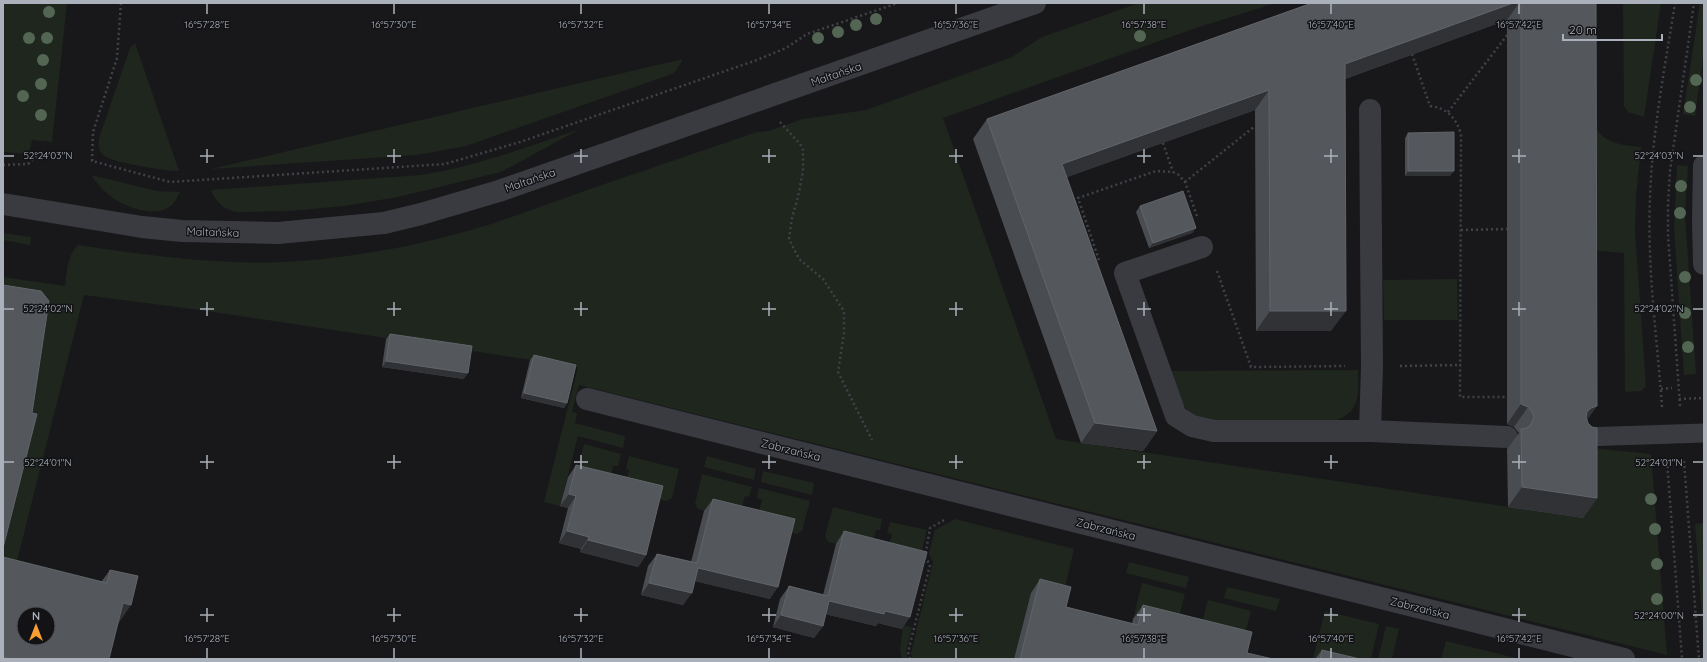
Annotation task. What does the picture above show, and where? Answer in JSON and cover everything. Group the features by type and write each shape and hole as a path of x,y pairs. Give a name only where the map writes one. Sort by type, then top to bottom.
{"street":[{"name":"Maltańska","path":"3,204 142,227 201,232 278,233 384,223 421,214 499,191 1035,3"},
{"path":"1370,110 1372,366 1370,430"},
{"path":"1704,166 1704,264"},
{"path":"1202,247 1125,273 1176,416 1192,426 1214,431 1370,430 1507,437"},
{"name":"Zabrzańska","path":"587,399 1624,659"}],"lane":[{"path":"1583,437 1704,433"}],"path":[{"path":"121,3 117,58 93,132 92,161 170,182 444,164 520,142 757,60 786,48 807,34 898,3"},
{"path":"1675,3 1656,130 1650,198 1650,265 1661,389 1673,434 1699,659"},
{"path":"1682,658 1673,434 1679,399 1668,235 1668,203 1670,171 1694,3"},
{"path":"1448,112 1508,34"},
{"path":"1412,54 1430,106 1438,107 1448,112 1458,123 1461,134 1460,397 1507,397"},
{"path":"778,120 800,144 803,150 803,171 792,218 789,239 799,259 823,279 844,311 844,333 838,372 874,445 868,470"},
{"path":"1185,182 1255,126"},
{"path":"1163,143 1173,172"},
{"path":"3,165 28,164 39,154"},
{"path":"1070,197 1078,198 1156,171 1173,172 1179,175 1185,182 1201,226"},
{"path":"1078,198 1100,262"},
{"path":"1461,230 1507,229"},
{"path":"1216,270 1251,366 1461,365"},
{"path":"1661,389 1672,388"},
{"path":"1679,399 1704,398"},
{"path":"910,659 908,652 930,565 925,557 930,528 949,517"}],"shaded area":[{"path":"3,3 67,3 52,142 32,140 30,150 27,154 3,152"},
{"path":"1139,3 1276,3 1196,28 943,118 1056,439 1583,518 1583,447 1651,454 1667,655 579,385 572,412 577,413 575,423 625,436 623,448 578,436 560,506 544,502 578,367 207,311 84,295 3,617 3,277 65,286 70,259 74,249 78,245 206,261 258,263 310,260 363,254 440,238 491,224 757,132 769,131 803,119 866,110 1012,57 1042,37"},
{"path":"1623,3 1661,3 1644,117 1628,112 1624,106"},
{"path":"1700,3 1704,3 1704,50 1695,116 1683,114"},
{"path":"135,43 179,171 163,170 117,161 103,155 99,149 99,138 130,48"},
{"path":"683,59 677,70 672,74 466,146 417,155 211,169"},
{"path":"1595,127 1604,137 1615,143 1641,147 1636,196 1635,231 1646,386 1641,391 1625,392 1624,253 1589,250"},
{"path":"580,129 501,172 398,197 344,206 290,211 236,212 227,209 220,204 211,190 420,175 481,162"},
{"path":"1677,165 1688,166 1685,214 1696,374 1684,375 1674,230"},
{"path":"91,175 157,191 180,192 172,205 165,209 157,211 139,210 114,199 101,188"},
{"path":"3,233 31,237 30,245 3,240"},
{"path":"1457,279 1458,320 1384,320 1383,280"},
{"path":"1358,370 1357,401 1350,412 1344,417 1335,421 1209,421 1189,413 1180,399 1170,371"},
{"path":"584,444 621,454 618,466 613,466 608,487 575,479"},
{"path":"629,456 679,469 672,498 666,501 624,491 629,470 626,469"},
{"path":"707,456 756,469 754,480 704,467"},
{"path":"763,471 814,483 812,495 761,482"},
{"path":"702,474 752,487 749,497 745,496 739,519 698,509 695,504"},
{"path":"759,488 810,501 802,531 797,534 756,524 762,500 757,498"},
{"path":"833,507 882,519 880,530 876,530 870,552 828,542 825,536"},
{"path":"955,519 1074,549 1062,600 1014,659 912,659 911,653 933,562 929,554 935,530"},
{"path":"890,522 927,530 918,565 886,557 892,534 887,533"},
{"path":"1704,523 1704,643 1695,524"},
{"path":"1129,562 1189,577 1186,588 1126,573"},
{"path":"1142,583 1185,594 1177,625 1133,619"},
{"path":"1227,587 1280,599 1276,611 1224,598"},
{"path":"1208,600 1251,611 1242,646 1200,631"},
{"path":"1325,611 1379,624 1371,659 1313,659"},
{"path":"903,625 912,627 906,651 908,659 902,659 900,650"},
{"path":"1386,626 1399,629 1392,659 1378,659"},
{"path":"1446,641 1516,658 1441,659"}],"building":[{"path":"1312,3 1513,3 1345,64 1346,311 1270,311 1269,90 1062,164 1157,431 1095,423 987,119"},
{"path":"1521,3 1596,3 1597,406 1591,408 1587,412 1586,417 1588,423 1592,427 1597,428 1597,498 1522,487 1521,429 1527,428 1531,424 1534,417 1528,407 1521,404"},
{"path":"1454,132 1454,171 1408,171 1408,133"},
{"path":"1183,191 1196,228 1153,243 1140,206"},
{"path":"3,285 41,291 49,301 32,413 37,414 3,548"},
{"path":"390,334 472,346 468,373 386,361"},
{"path":"534,355 576,365 567,403 524,393"},
{"path":"576,465 663,486 646,555 588,540 589,537 567,531 576,496 569,494"},
{"path":"713,499 795,519 778,587 698,568 692,593 649,583 657,554 697,563"},
{"path":"844,531 927,552 910,617 885,611 884,614 829,601 823,626 781,615 789,586 828,596"},
{"path":"3,557 107,583 110,570 138,576 131,605 123,603 109,659 9,659 3,657"},
{"path":"1040,579 1071,587 1066,607 1138,625 1143,605 1252,632 1247,653 1273,659 1020,659"},
{"path":"1322,650 1360,659 1320,659"}]}
